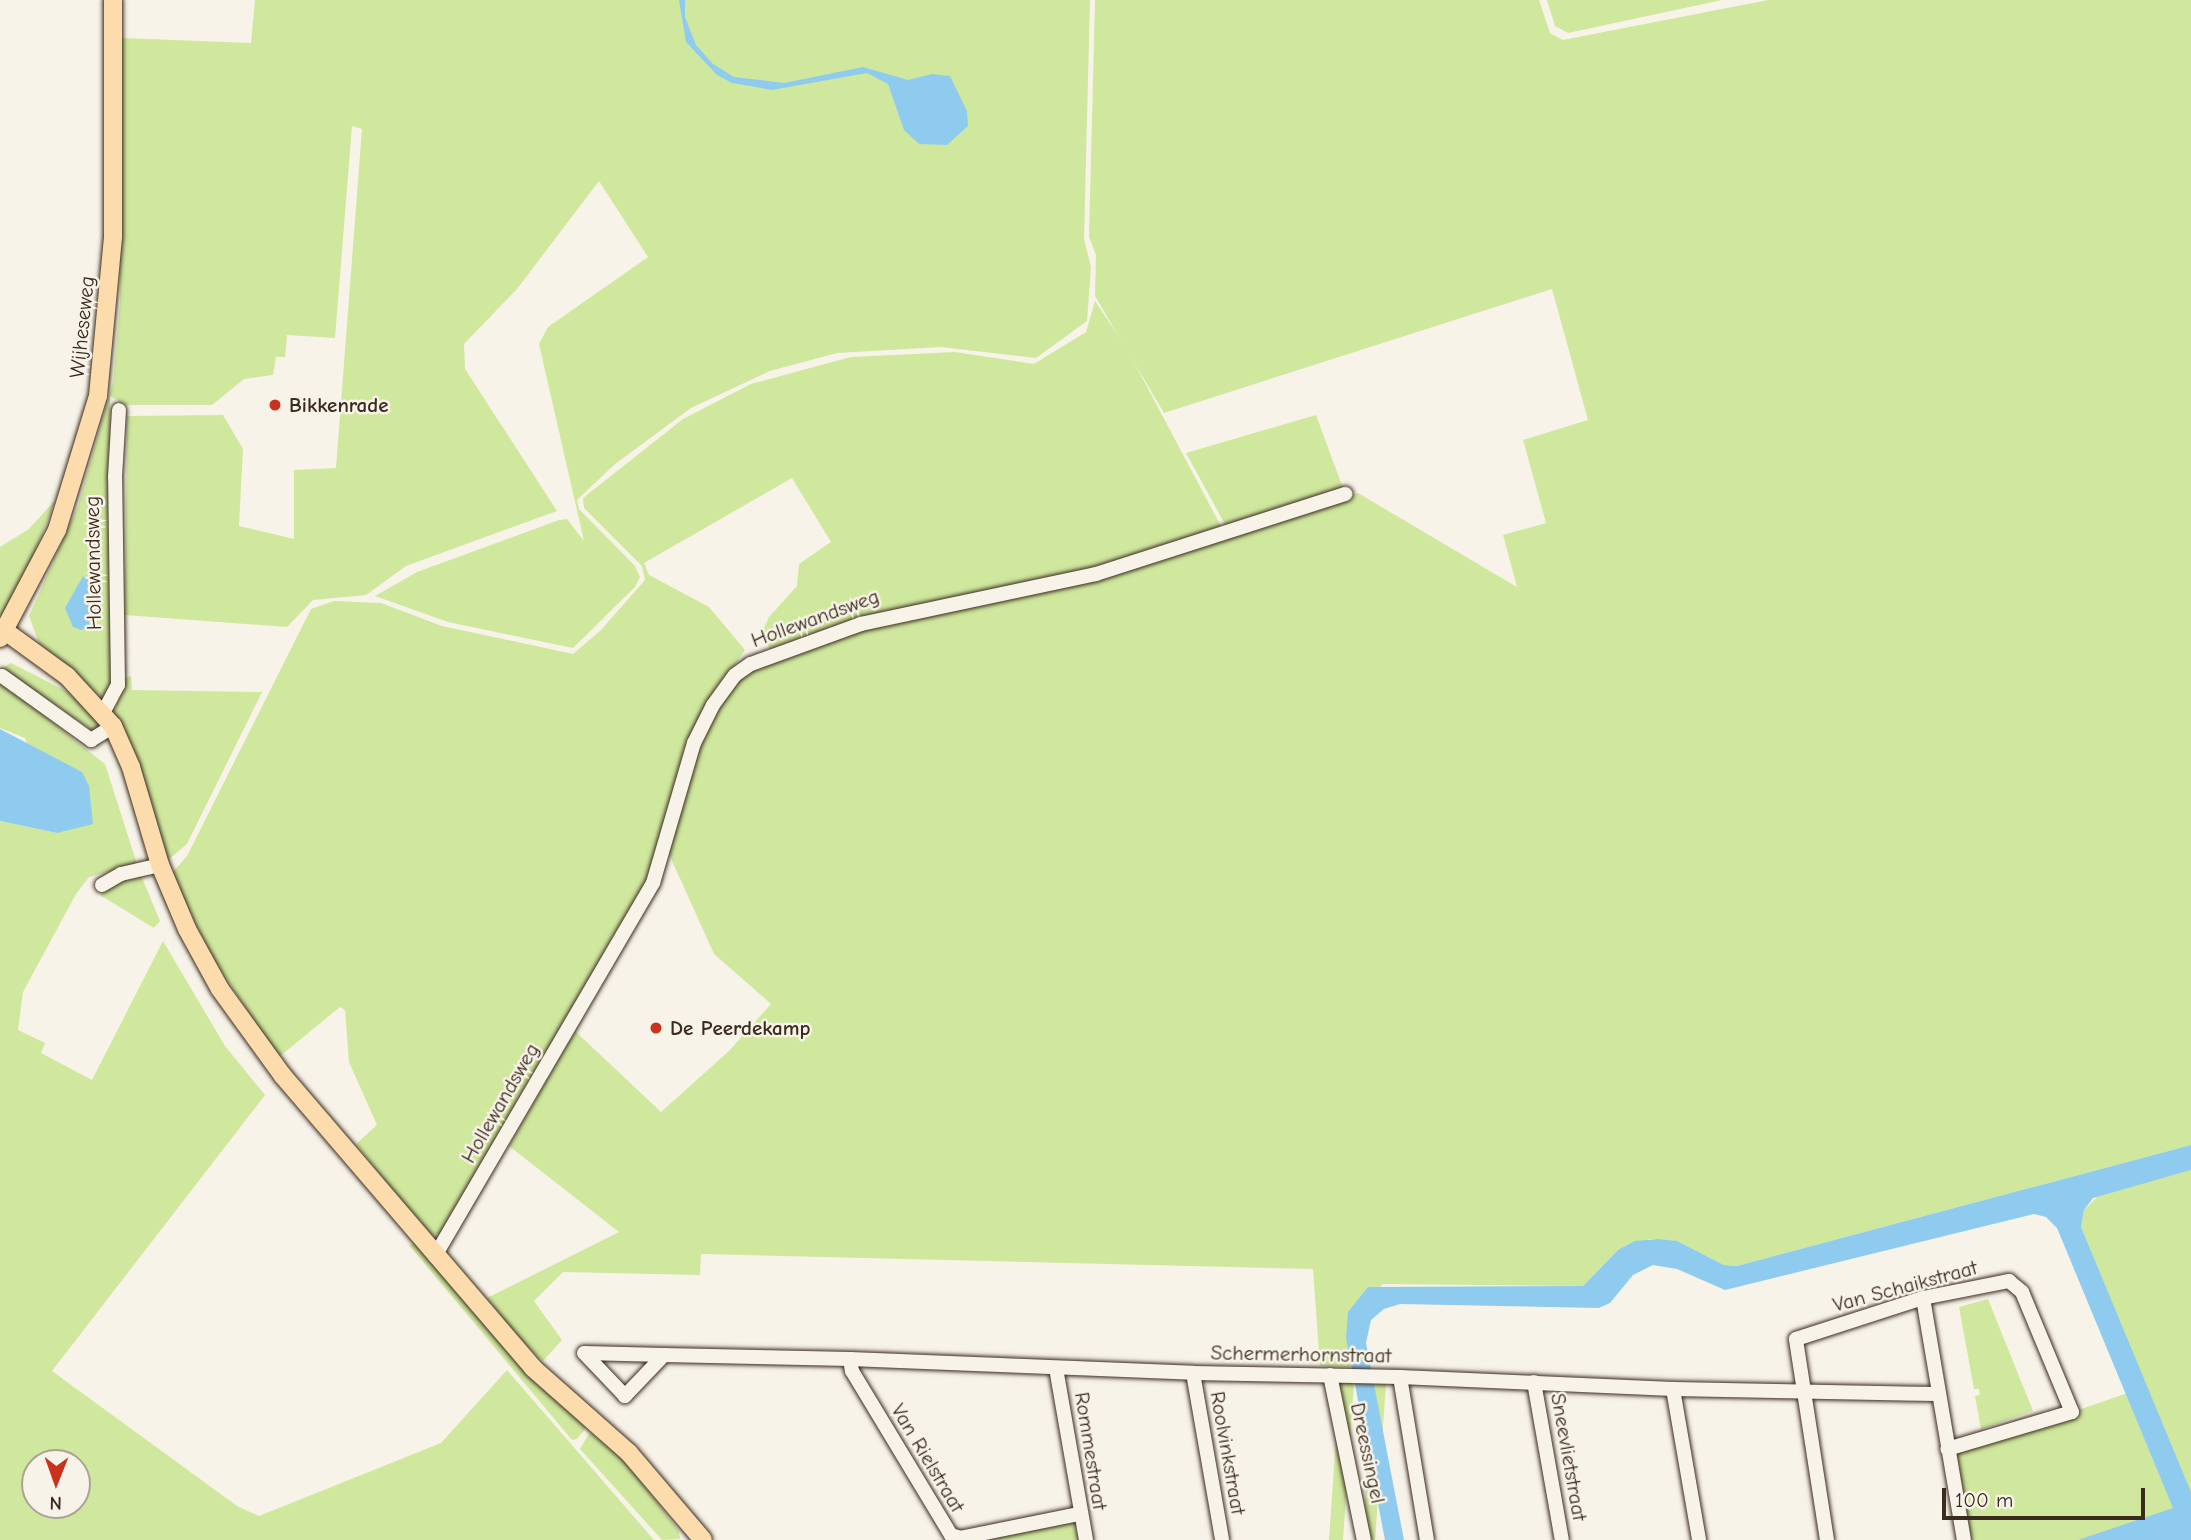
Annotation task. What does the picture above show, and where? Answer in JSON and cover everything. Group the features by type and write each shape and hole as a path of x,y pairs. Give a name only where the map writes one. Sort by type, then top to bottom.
{"main road":[{"name":"Wijheseweg","path":"3,635 57,530 75,484 98,396 113,237 113,0"},
{"path":"3,635 67,676 108,718 131,767 160,865 187,929 249,1032 435,1256 533,1368 646,1470 703,1540"}],"street":[{"name":"Hollewandsweg","path":"108,718 118,685 115,477 119,410"},
{"name":"Hollewandsweg","path":"435,1256 653,883 694,743 712,705 735,675 751,664 901,611 1065,582 1345,494"},
{"path":"2,676 91,740 108,718"},
{"path":"102,885 121,874 160,865"},
{"name":"Van Schaikstraat","path":"1801,1388 1796,1339 1923,1298 2009,1281 2022,1292 2072,1412 1947,1449"},
{"path":"1923,1298 1937,1394 1964,1540"},
{"name":"Schermerhornstraat","path":"664,1354 625,1396 584,1353 664,1354 850,1359 1193,1373 1400,1377 1673,1389 1801,1388 1937,1394"},
{"name":"Van Rielstraat","path":"850,1359 852,1371 950,1535 960,1538 1079,1514"},
{"name":"Rommestraat","path":"1056,1368 1079,1514 1086,1540"},
{"name":"Roolvinkstraat","path":"1193,1373 1222,1540"},
{"name":"Dreessingel","path":"1330,1376 1364,1540"},
{"name":"Dreessingel","path":"1400,1377 1427,1540"},
{"name":"Sneevlietstraat","path":"1534,1382 1562,1540"},
{"path":"1801,1388 1828,1540"},
{"path":"1673,1389 1699,1540"}],"green space":[{"path":"255,0 1090,0 1084,239 1091,267 1087,321 1036,358 941,347 837,353 770,371 691,408 615,464 577,500 579,509 635,566 640,577 635,587 573,648 448,622 375,596 417,572 559,520 567,519 584,541 539,344 548,327 648,257 599,181 517,289 464,344 465,369 557,511 406,566 366,595 313,600 287,627 125,615 127,416 223,415 243,449 239,526 294,539 294,470 336,468 362,129 352,126 335,338 287,335 285,357 276,357 273,375 244,379 212,405 126,405 110,396 111,683 106,696 100,696 39,643 29,616 78,506 113,382 120,302 121,38 251,43"},
{"path":"1095,0 1539,0 1550,33 1563,40 1768,0 2191,0 2191,1145 1737,1266 1724,1265 1677,1241 1650,1239 1618,1250 1583,1286 1383,1284 1348,1312 1351,1367 1320,1366 1313,1269 701,1254 700,1275 563,1272 534,1301 562,1340 543,1361 514,1333 487,1298 619,1232 509,1146 575,1031 661,1112 729,1051 771,1004 714,954 669,854 699,749 715,712 743,677 764,664 848,633 1358,493 1517,587 1503,535 1546,523 1523,440 1588,420 1552,289 1164,413 1095,296 1096,255 1089,237"},
{"path":"1547,0 1722,0 1568,33 1555,26"},
{"path":"1095,301 1126,347 1223,530 1070,578 877,615 773,651 760,637 769,617 797,586 799,564 831,542 792,478 644,563 649,575 709,607 745,650 722,684 643,893 441,1234 429,1235 356,1144 377,1125 349,1062 345,1010 340,1007 279,1057 212,957 172,873 187,856 311,609 334,601 381,603 442,626 573,654 601,630 645,580 642,566 584,508 583,498 683,419 751,384 851,357 955,352 1034,364 1086,332"},
{"path":"1316,415 1344,491 1227,528 1186,453"},
{"path":"56,499 25,576 0,619 0,547 29,529"},
{"path":"11,663 66,691 96,717 99,726 95,732 2,668"},
{"path":"131,676 132,690 262,692 187,844 168,860 113,714 123,690 123,678"},
{"path":"0,681 105,764 137,864 89,877 76,894 23,992 18,1030 45,1043 41,1053 92,1080 163,941 225,1046 265,1095 52,1371 237,1506 259,1516 441,1443 507,1370 654,1540 0,1540 0,821 57,833 25,738 0,728"},
{"path":"140,873 160,921 154,928 100,895 105,887"},
{"path":"2191,1170 2191,1540 1970,1540 1956,1463 1959,1451 2145,1387 2081,1227 2084,1210 2100,1194"},
{"path":"415,1243 586,1428 577,1439 572,1440 409,1245"},
{"path":"1988,1299 2033,1411 1981,1429 1975,1396 1980,1395 1979,1389 1974,1389 1959,1307"},
{"path":"1340,1382 1354,1383 1343,1540 1329,1540"},
{"path":"1373,1383 1386,1384 1375,1540 1362,1540"},
{"path":"590,1432 627,1463 679,1531 680,1539 662,1540 580,1449"},
{"path":"1073,1520 1078,1540 978,1540"}],"water":[{"path":"679,0 685,0 685,17 696,45 713,64 734,77 784,83 863,67 908,80 932,74 950,76 967,111 968,126 947,145 919,144 904,130 888,84 867,73 772,90 732,83 717,75 686,42"},
{"path":"83,576 88,579 89,627 81,630 73,627 65,608"},
{"path":"0,729 82,772 89,786 93,824 57,833 0,821"},
{"path":"2191,1145 2191,1170 2093,1198 2084,1210 2081,1227 2191,1492 2191,1540 2078,1540 2173,1508 2057,1228 2046,1217 2034,1214 1725,1290 1677,1269 1653,1265 1633,1275 1610,1303 1599,1308 1400,1304 1384,1309 1371,1320 1366,1343 1404,1540 1385,1540 1346,1338 1348,1312 1368,1287 1583,1286 1618,1250 1635,1241 1658,1239 1677,1241 1724,1265 1737,1266"}],"place":[{"name":"Bikkenrade","path":"275,405"},
{"name":"De Peerdekamp","path":"656,1028"}]}
